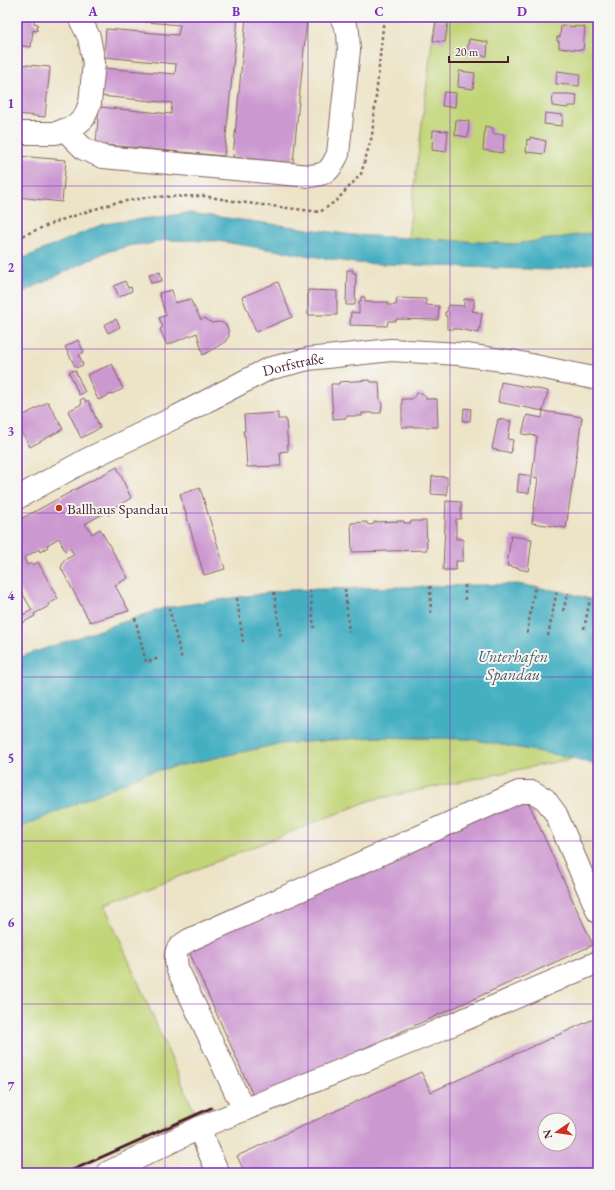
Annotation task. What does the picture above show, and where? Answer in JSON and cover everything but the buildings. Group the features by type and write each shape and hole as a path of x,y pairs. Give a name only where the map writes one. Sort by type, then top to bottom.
{"street":[{"path":"17,133 56,133 75,126 84,118 90,103 94,63 89,37 79,17"},
{"path":"65,130 84,149 103,157 310,176 321,175 331,168 338,154 349,50 348,32 341,17"},
{"name":"Dorfstraße","path":"17,498 88,459 178,416 268,369 308,359 391,350 459,354 516,362 598,379"},
{"path":"244,1110 177,968 175,953 180,946 189,940 519,792 533,792 545,799 556,814 598,912"},
{"path":"107,1173 200,1128 428,1035 598,962"},
{"path":"200,1128 218,1173"}],"path":[{"path":"465,585 465,603"},
{"path":"527,633 535,585"},
{"path":"430,586 431,616"},
{"path":"345,589 349,632"},
{"path":"310,590 314,628"},
{"path":"548,636 557,590"},
{"path":"274,592 281,639"},
{"path":"563,610 568,593"},
{"path":"237,598 243,642"},
{"path":"584,629 590,599"},
{"path":"169,608 182,660"},
{"path":"135,618 146,662 160,658"}],"green space":[{"path":"435,17 598,17 598,232 516,244 408,238"},
{"path":"374,737 470,739 575,758 371,800 105,906 194,1111 67,1173 17,1173 17,829 146,773 279,744"}],"water":[{"path":"190,213 353,235 516,244 598,232 598,262 550,270 355,263 217,241 164,240 148,244 132,245 106,252 17,295 17,261 103,224"},
{"name":"Unterhafen Spandau","path":"517,584 564,592 598,601 598,766 574,758 470,739 374,737 279,744 146,773 17,829 17,659 164,608 287,590"}],"railway":[{"path":"66,1173 211,1108"}],"place":[{"name":"Ballhaus Spandau","path":"59,508"}]}
